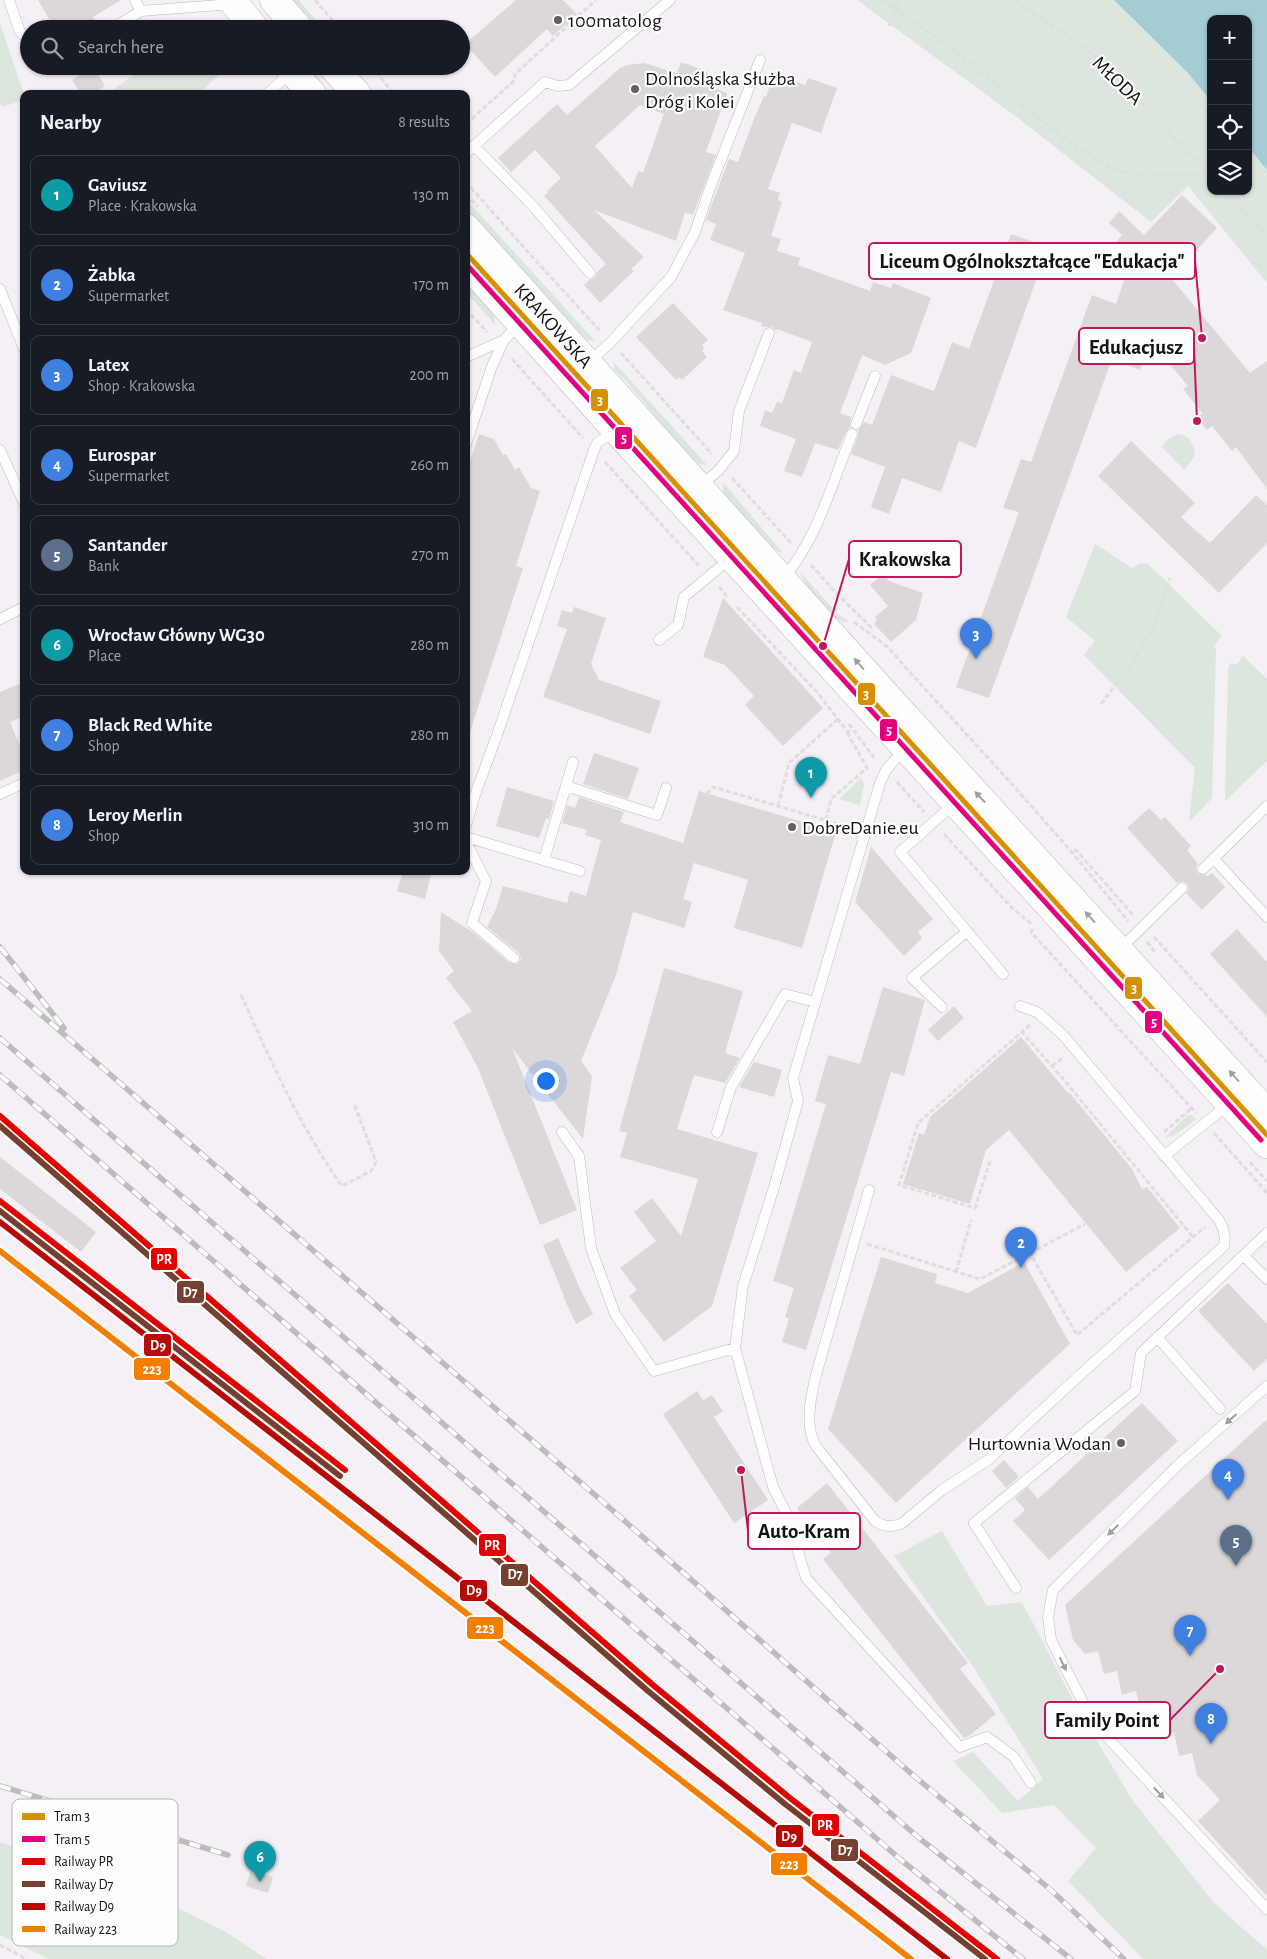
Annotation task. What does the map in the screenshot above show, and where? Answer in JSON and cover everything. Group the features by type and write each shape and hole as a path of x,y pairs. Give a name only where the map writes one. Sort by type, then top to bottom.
{"main road":[{"path":"274,0 291,20"},
{"path":"233,2 248,20"},
{"path":"287,75 307,90"},
{"path":"340,75 353,90"},
{"name":"KRAKOWSKA","path":"470,232 589,362 893,703 1264,1105"},
{"name":"KRAKOWSKA","path":"470,268 512,331 616,430 1267,1144"}],"lane":[{"path":"9,0 20,32"},
{"path":"134,0 141,11"},
{"path":"590,273 534,207 470,150 545,82 558,86 569,85 670,0"},
{"path":"126,20 141,11 233,2"},
{"path":"589,362 611,342 671,277 695,232 710,188 760,60"},
{"path":"269,90 278,75"},
{"path":"0,289 20,339"},
{"path":"470,355 512,331"},
{"path":"470,432 492,366 512,331"},
{"path":"700,486 718,471 734,451 739,411 769,333"},
{"path":"856,424 875,376"},
{"path":"470,811 594,448 616,430"},
{"path":"783,578 797,562 807,545 852,434"},
{"path":"0,450 20,494"},
{"path":"659,640 678,625 684,597 732,557"},
{"path":"0,620 20,609"},
{"path":"906,747 886,770 880,782 792,1078 798,1101 776,1184 743,1286 735,1348 773,1487 787,1515 806,1578 960,1747 987,1737 1014,1757 1031,1783"},
{"path":"544,860 573,762"},
{"path":"0,794 20,785"},
{"path":"566,786 657,815 666,788"},
{"path":"956,803 900,852 1003,974"},
{"path":"1203,869 1267,806"},
{"path":"470,838 580,871"},
{"path":"470,850 486,881 472,923 514,958"},
{"path":"1214,859 1267,917"},
{"path":"1119,950 1182,888"},
{"path":"942,1007 912,978 966,932"},
{"path":"717,1132 731,1087 785,994 815,1002"},
{"path":"868,1190 816,1375 811,1404 810,1429 811,1438 816,1446 875,1521 885,1526 894,1526 901,1524 942,1490 988,1460 1224,1246 1225,1233 1219,1220 1064,1035 1037,1012 1020,1006"},
{"path":"1164,1156 1230,1104"},
{"path":"562,1132 579,1156 591,1248 616,1314 654,1370 735,1348"},
{"path":"1016,1588 974,1523 1135,1391 1141,1353 1267,1233"},
{"path":"1244,1256 1267,1279"},
{"path":"1157,1337 1220,1409"},
{"path":"1267,1386 1178,1466 1053,1590 1048,1617 1050,1640 1093,1722 1267,1909"}],"path":[{"path":"315,0 332,20"},
{"path":"470,120 515,80 515,74 596,0"},
{"path":"883,0 952,49 1072,144 1114,170 1146,176 1207,175"},
{"path":"890,26 897,0"},
{"name":"MŁODA","path":"1013,0 1086,49 1111,71 1207,172"},
{"path":"560,17 568,26"},
{"path":"378,75 391,90"},
{"path":"470,187 606,338"},
{"path":"1230,195 1267,236"},
{"path":"470,313 491,336"},
{"path":"617,349 717,460"},
{"path":"509,356 587,442"},
{"path":"604,461 704,571"},
{"path":"728,472 778,531 797,549"},
{"path":"806,559 838,595 872,628 872,631"},
{"path":"1101,704 1133,661 1153,628 1170,578"},
{"path":"714,583 728,598"},
{"path":"738,607 817,692 849,732 867,768 831,799 826,820"},
{"path":"897,657 1020,793 1128,921"},
{"path":"778,806 789,763 838,719"},
{"path":"895,780 928,817"},
{"path":"707,794 713,787 866,832"},
{"path":"938,827 1012,909 1040,930"},
{"path":"1074,850 1077,851 1134,917"},
{"path":"1033,929 1031,932 1200,1117"},
{"path":"1153,936 1267,1062"},
{"path":"241,995 281,1085 326,1164 342,1186 371,1171 376,1162 354,1103"},
{"path":"990,1161 974,1208 899,1185 918,1123 1033,1022"},
{"path":"1021,1031 1193,1237"},
{"path":"1059,1050 1070,1062"},
{"path":"1052,1066 1065,1056"},
{"path":"1152,1142 1192,1108"},
{"path":"1212,1131 1267,1192"},
{"path":"956,1272 971,1220"},
{"path":"854,1240 980,1279 1085,1224"},
{"path":"1030,1253 1077,1335 1207,1226"},
{"path":"0,1945 27,1959"}],"shaded area":[{"path":"292,0 299,0 316,20 309,20"},
{"path":"857,0 1114,0 1187,72 1207,96 1207,195 1252,195 1252,152 1267,170 1267,283 1188,186 1151,222 1014,115"},
{"path":"0,23 23,90 20,90 20,101 2,107 0,102"},
{"path":"133,75 219,75 202,90 113,90"},
{"path":"470,203 595,341 584,339 470,213"},
{"path":"470,287 494,314 495,325 470,297"},
{"path":"613,361 707,465 699,464 692,460 626,381 615,371"},
{"path":"1177,434 1188,438 1192,444 1195,456 1184,470 1162,447 1168,439"},
{"path":"723,482 783,553 773,549 725,496"},
{"path":"1095,544 1132,568 1141,563 1148,564 1222,636 1214,646 1216,649 1212,798 1191,820 1189,819 1195,768 1084,655 1095,641 1066,617"},
{"path":"801,573 838,614 849,622 838,619 822,604 805,584"},
{"path":"1243,656 1267,679 1267,761 1225,801 1228,671 1230,663 1236,665"},
{"path":"861,778 864,784 860,805 839,799"},
{"path":"1188,1115 1192,1115 1196,1120 1173,1136 1165,1137"},
{"path":"942,1531 987,1606 1022,1602 1075,1704 1133,1801 1214,1903 1267,1950 1267,1959 1143,1959 1068,1881 1096,1848 1054,1805 1002,1813 953,1761 973,1752 1018,1801 1043,1779 972,1665 894,1556"},
{"path":"0,1842 12,1847 12,1941 0,1935"},
{"path":"178,1908 226,1932 266,1959 49,1959 22,1946 178,1946"}],"water":[{"path":"1114,0 1267,0 1267,170 1252,152 1252,15 1207,15 1207,96 1187,72"}],"building":[{"path":"38,0 121,0 93,17 95,20 50,20"},
{"path":"516,0 563,0 577,14 553,36 547,29 495,77 470,50 470,40"},
{"path":"681,62 708,72 707,74 717,77 714,88 727,93 706,152 716,155 693,215 685,212 676,241 594,210 644,257 631,269 634,271 600,303 584,285 589,280 595,278 597,272 606,264 544,196 561,178 535,150 511,172 498,158 557,104 567,115 620,68 644,63 677,73","holes":["640,105 664,114 643,173 638,171 632,188 595,146"]},
{"path":"774,74 805,85 808,78 837,88 821,133 792,123 768,189 780,193 778,200 782,202 771,236 781,239 777,251 800,258 798,265 870,291 873,282 891,288 893,283 931,298 911,353 885,365 862,355 840,413 851,417 850,427 838,450 815,443 802,477 784,471 796,439 760,426 765,410 772,413 777,402 782,403 794,370 801,373 812,342 777,329 776,331 772,327 761,326 762,323 723,310 745,253 710,240 716,224 706,220 729,159 738,162"},
{"path":"80,75 98,75 105,86 99,90 78,90 72,80"},
{"path":"1182,195 1217,228 1171,278 1250,373 1267,361 1267,489 1236,447 1232,451 1212,426 1207,430 1197,418 1202,413 1183,389 1188,386 1150,340 1140,370 1112,359 989,698 956,687 1019,512 1003,508 1021,459 1031,462 1092,295 1116,304 1130,264 1112,247 1122,235 1109,223 1119,211 1144,235"},
{"path":"1011,234 1048,247 976,448 959,441 941,492 902,478 889,514 871,507 885,467 851,454 858,431 864,422 872,425 891,375 934,391 952,342 969,349"},
{"path":"673,303 708,340 702,345 704,348 702,351 707,357 682,380 679,377 676,380 636,337"},
{"path":"479,434 494,439 503,455 506,454 515,470 519,467 531,488 540,491 516,566 523,568 470,732 470,462"},
{"path":"1131,441 1195,503 1181,517 1210,543 1256,495 1267,505 1267,543 1219,593 1098,476"},
{"path":"883,574 889,581 923,593 916,620 891,642 874,624 877,620 875,617 888,606 870,585"},
{"path":"723,598 823,708 783,746 745,705 754,696 725,665 703,657"},
{"path":"574,607 606,618 591,664 599,680 661,701 650,734 543,697 567,629 557,626 562,610 572,613"},
{"path":"20,684 20,718 10,722 20,746 20,772 0,781 0,692"},
{"path":"594,753 639,768 628,799 583,784"},
{"path":"507,787 554,801 549,819 546,818 539,838 496,826"},
{"path":"699,791 836,832 802,948 734,928 748,880 694,863 683,899 692,902 684,928 633,912 616,975 581,1061 592,1076 583,1139 512,1048 577,1210 540,1225 478,1068 453,1022 472,1011 446,978 454,971 439,951 441,912 474,933 510,963 517,964 521,959 519,953 487,927 496,909 503,886 567,903 570,891 586,896 601,840 585,835 587,830 562,823 567,805 575,808 579,797 624,812 620,822 683,843"},
{"path":"1149,808 1161,820 1165,817 1191,846 1187,850 1198,864 1196,868 1198,873 1208,876 1212,873 1225,887 1202,910 1186,893 1189,889 1187,884 1183,881 1177,883 1127,828"},
{"path":"871,847 933,919 918,932 922,938 904,956 855,902"},
{"path":"402,875 431,875 425,899 397,891"},
{"path":"1237,929 1267,962 1267,1017 1210,954"},
{"path":"664,968 743,991 725,1053 740,1058 725,1083 694,1075 677,1129 758,1153 712,1306 664,1342 629,1296 637,1290 620,1268 656,1241 634,1212 652,1198 681,1236 698,1179 620,1157 627,1133 619,1131"},
{"path":"883,987 925,1000 904,1076 891,1072 806,1350 782,1342 789,1319 785,1317 794,1288 773,1281 826,1104 815,1101 828,1055 860,1064"},
{"path":"954,1006 964,1018 938,1041 928,1030"},
{"path":"1021,1037 1132,1169 1142,1189 1147,1187 1180,1228 1126,1272 1009,1130 986,1150 970,1204 903,1184 919,1133 924,1135 930,1117"},
{"path":"754,1062 782,1070 774,1097 739,1087"},
{"path":"0,1157 96,1232 81,1252 0,1189"},
{"path":"558,1238 593,1314 576,1324 543,1245"},
{"path":"881,1257 937,1274 935,1283 968,1293 1024,1262 1070,1344 896,1503 828,1429"},
{"path":"1228,1283 1267,1324 1267,1359 1254,1371 1198,1311"},
{"path":"697,1391 703,1400 712,1395 723,1411 714,1417 768,1500 734,1523 663,1414"},
{"path":"1142,1403 1178,1441 1049,1560 1013,1521 1025,1510 1015,1498 1028,1487 1038,1499"},
{"path":"1267,1419 1267,1896 1198,1821 1220,1800 1197,1775 1192,1753 1179,1756 1174,1732 1160,1735 1155,1712 1141,1715 1136,1691 1122,1695 1117,1671 1104,1674 1098,1651 1085,1654 1073,1640 1065,1605"},
{"path":"1004,1460 1019,1477 1006,1488 992,1471"},
{"path":"827,1483 968,1663 960,1669 996,1714 969,1736 964,1738 823,1559 831,1553 806,1523 797,1508"},
{"path":"251,1870 273,1877 268,1893 246,1886"}],"railway":[{"path":"0,947 64,1028"},
{"path":"0,979 602,1501 914,1776 1051,1890 1124,1959"},
{"path":"0,1038 919,1838 1071,1959"},
{"path":"0,1075 900,1859 1023,1959"},
{"path":"0,1786 43,1799"},
{"path":"178,1840 228,1855"}],"tram line":[{"name":"3","path":"470,257 1267,1135"},
{"name":"5","path":"470,268 1261,1140"}],"rail line":[{"name":"PR","path":"0,1116 653,1685 790,1798 997,1959"},
{"name":"D7","path":"0,1126 648,1691 785,1804 985,1959"},
{"name":"PR","path":"0,1201 345,1470"},
{"name":"D7","path":"0,1211 340,1476"},
{"name":"D9","path":"0,1222 947,1959"},
{"name":"223","path":"0,1251 911,1959"}],"place":[{"name":"100matolog","path":"558,20"},
{"name":"Dolnośląska Służba Dróg i Kolei","path":"635,89"},
{"name":"Liceum Ogólnokształcące \"Edukacja\"","path":"1202,338"},
{"name":"Edukacjusz","path":"1197,421"},
{"name":"Krakowska","path":"823,646"},
{"name":"Latex","path":"976,659"},
{"name":"Gaviusz","path":"811,798"},
{"name":"DobreDanie.eu","path":"792,827"},
{"name":"Żabka","path":"1021,1268"},
{"name":"Hurtownia Wodan","path":"1121,1443"},
{"name":"Auto-Kram","path":"741,1470"},
{"name":"Eurospar","path":"1228,1500"},
{"name":"Santander","path":"1236,1566"},
{"name":"Black Red White","path":"1190,1656"},
{"name":"Family Point","path":"1220,1669"},
{"name":"Leroy Merlin","path":"1211,1744"},
{"name":"Wrocław Główny WG30","path":"260,1882"}]}
